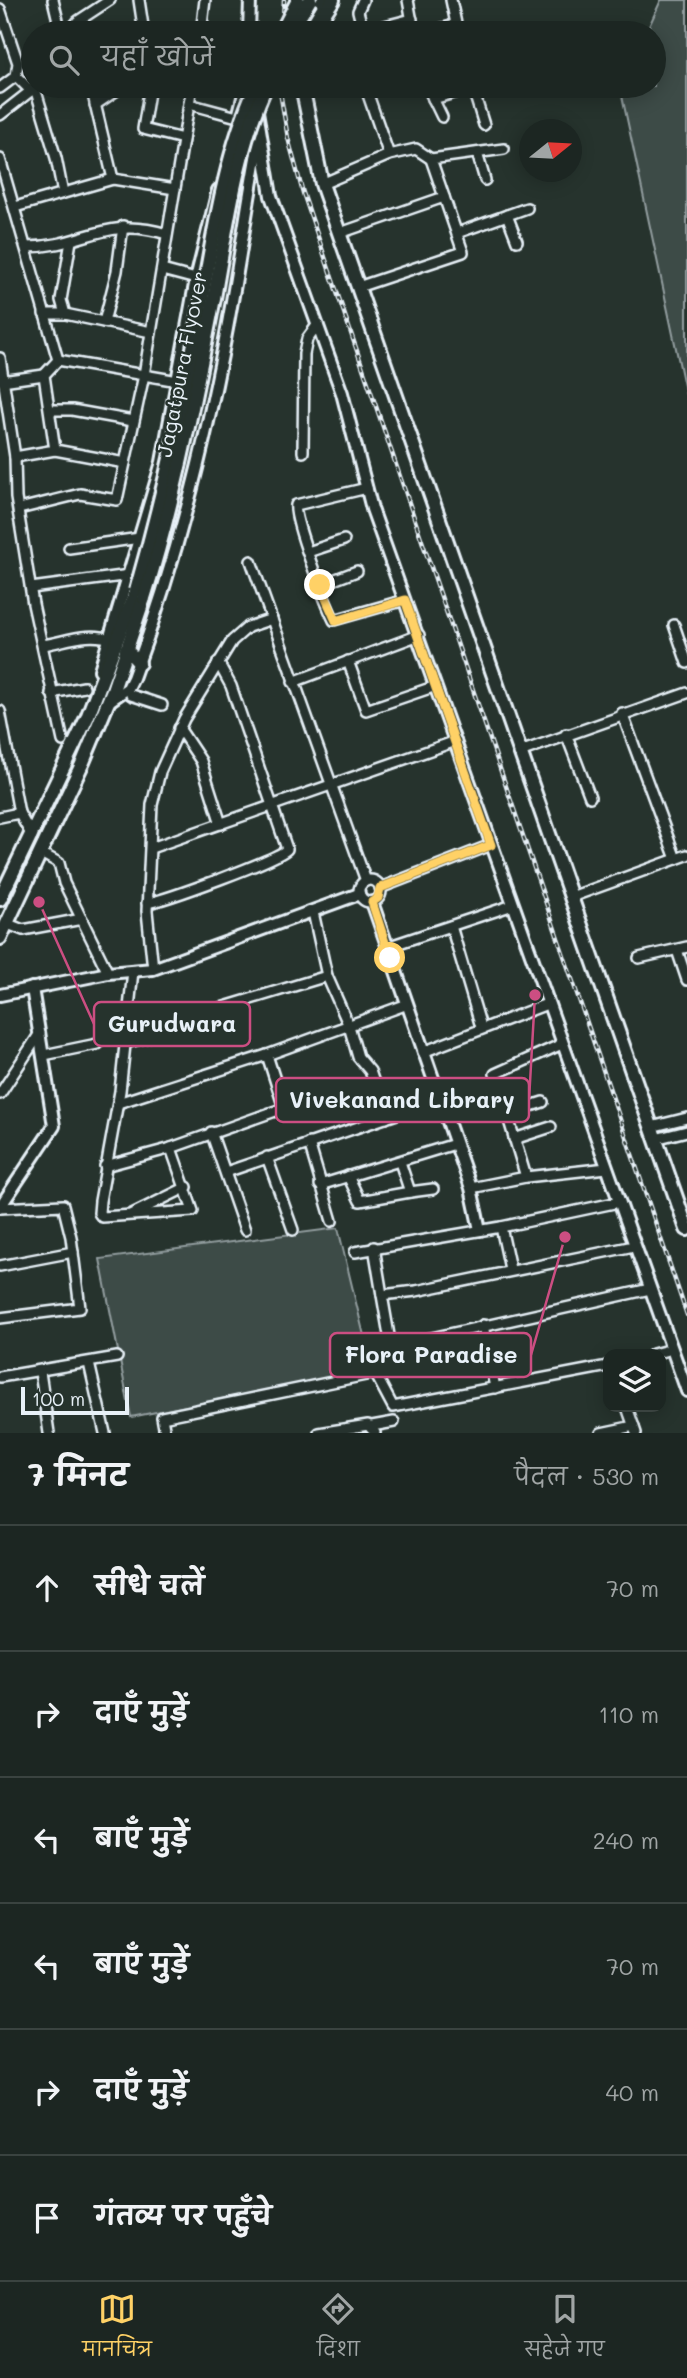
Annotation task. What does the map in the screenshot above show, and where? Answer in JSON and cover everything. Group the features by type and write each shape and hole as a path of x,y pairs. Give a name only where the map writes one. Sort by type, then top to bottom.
{"main road":[{"path":"287,21 297,0"},
{"path":"299,21 310,0"},
{"path":"310,21 323,0"},
{"path":"320,21 333,0"},
{"name":"Jagatpura Flyover","path":"140,595 177,437 225,188 248,98"},
{"name":"Jagatpura Flyover","path":"117,643 140,595 178,480 234,193 262,98"},
{"path":"305,98 322,184 687,1229"},
{"path":"117,643 139,663"},
{"path":"0,899 32,835 117,643"},
{"path":"0,938 108,702 117,643"}],"street":[{"path":"53,0 58,21"},
{"path":"139,0 142,21"},
{"path":"202,21 205,0"},
{"path":"249,21 250,0"},
{"path":"294,21 297,0"},
{"path":"359,21 358,11 363,0"},
{"path":"404,21 412,19 408,0"},
{"path":"450,0 455,21"},
{"path":"78,21 108,1"},
{"path":"0,9 18,63 16,76 0,88"},
{"path":"16,76 21,79"},
{"path":"0,115 22,98"},
{"path":"38,98 63,192"},
{"path":"92,98 113,179"},
{"path":"95,105 106,98"},
{"path":"148,98 143,129 183,139"},
{"path":"19,509 80,494 117,500 144,375 190,98"},
{"path":"43,645 81,636 117,643 130,575 162,462 196,279 238,117 246,98"},
{"path":"254,98 262,128 271,197 342,393 367,488 547,1004 687,1391"},
{"path":"369,98 389,155"},
{"path":"436,98 433,99 442,117"},
{"path":"475,98 484,125"},
{"path":"189,104 238,117 262,128"},
{"path":"108,702 128,688 139,663 188,496 232,303 262,128"},
{"path":"322,184 389,155 416,149 430,159 457,233 463,252 358,286"},
{"path":"430,159 504,149"},
{"path":"477,153 485,180"},
{"path":"0,159 58,360"},
{"path":"15,207 113,179 175,189"},
{"path":"340,233 444,197"},
{"path":"457,233 527,208"},
{"path":"507,215 517,241"},
{"path":"26,247 71,241 95,231 123,226 167,234"},
{"path":"104,322 117,271 123,226"},
{"path":"65,314 61,300 71,241"},
{"path":"162,270 196,279"},
{"path":"44,314 65,314 150,332"},
{"path":"303,452 303,363 307,339 317,324"},
{"path":"0,358 15,457 19,509 51,693 63,741"},
{"path":"58,360 178,381"},
{"path":"2,381 44,375 58,360"},
{"path":"44,375 55,450"},
{"path":"50,410 72,410 133,421"},
{"path":"15,457 55,450 125,463"},
{"path":"367,488 296,505 294,510 308,552 336,621 405,600"},
{"path":"69,548 140,538"},
{"path":"308,552 344,540"},
{"path":"251,561 366,881"},
{"path":"320,585 357,571"},
{"path":"32,588 130,575"},
{"path":"153,969 148,942 147,903 152,805 160,772 179,728 232,641 248,627 272,619"},
{"path":"674,625 687,663"},
{"path":"293,682 419,635"},
{"path":"348,661 366,710 436,686"},
{"path":"147,903 284,855 287,849 231,686 218,662"},
{"path":"51,693 85,687"},
{"path":"520,752 622,713 687,693"},
{"path":"131,695 162,705"},
{"path":"0,711 4,759 19,813 32,835"},
{"path":"622,713 676,859"},
{"path":"179,728 201,761 221,824"},
{"path":"566,734 590,797"},
{"path":"151,848 332,787 456,741"},
{"path":"0,817 19,813"},
{"path":"380,888 491,845"},
{"path":"41,853 59,863 64,883 108,973"},
{"path":"571,897 687,855"},
{"path":"366,881 376,882 380,888 378,898 372,902 365,901 359,894 360,885 366,881"},
{"path":"0,995 108,973 153,969 359,894"},
{"path":"372,902 405,1004 471,1188 480,1230"},
{"path":"387,947 513,905"},
{"path":"313,912 327,976 349,1026 358,1057 370,1071 386,1118"},
{"path":"8,924 23,930 82,919"},
{"path":"451,926 481,1027"},
{"path":"639,958 682,948 687,979"},
{"path":"133,971 118,1103 99,1213 104,1218 193,1211 187,1187 171,1147"},
{"path":"126,1043 171,1030 221,1008 327,976"},
{"path":"0,1208 54,1126 32,988"},
{"path":"118,1103 267,1055 405,1004"},
{"path":"423,1052 481,1027 547,1004"},
{"path":"0,1094 40,1033"},
{"path":"44,1055 97,1044"},
{"path":"526,1177 495,1074 562,1044"},
{"path":"106,1166 285,1108 267,1055"},
{"path":"226,1172 441,1099"},
{"path":"506,1114 543,1102"},
{"path":"653,1133 687,1118"},
{"path":"514,1139 551,1127"},
{"path":"653,1133 687,1131"},
{"path":"211,1132 245,1230"},
{"path":"309,1143 331,1220"},
{"path":"320,1185 455,1144"},
{"path":"267,1157 293,1230"},
{"path":"400,1161 410,1192"},
{"path":"471,1188 526,1177 607,1168"},
{"path":"348,1176 360,1201 433,1189"},
{"path":"129,1216 187,1187"},
{"path":"355,1252 501,1227 619,1202"},
{"path":"0,1208 63,1205 73,1252 80,1308 0,1318"},
{"path":"501,1227 510,1269"},
{"path":"382,1295 416,1291 510,1269 634,1246"},
{"path":"374,1247 390,1341 394,1345 650,1289"},
{"path":"0,1266 73,1252"},
{"path":"483,1325 495,1388"},
{"path":"666,1351 672,1349"},
{"path":"0,1377 117,1357"},
{"path":"89,1363 105,1433"},
{"path":"165,1433 162,1417 371,1374 376,1375 393,1407 603,1367"},
{"path":"40,1371 48,1433"},
{"path":"601,1433 635,1430 629,1412"},
{"path":"322,1433 374,1430 394,1422"}],"shaded area":[{"path":"661,0 687,0 687,400 622,98 666,98 666,21 651,21"},
{"path":"338,1228 372,1369 131,1417 100,1259"}],"railway":[{"path":"283,21 284,0"},
{"path":"281,98 288,138 303,193 687,1315"}],"place":[{"name":"Gurudwara","path":"39,902"},
{"name":"Vivekanand Library","path":"535,995"},
{"name":"Flora Paradise","path":"565,1237"}],"route":[{"path":"320,585 336,621 405,600 491,845 380,888 380,895 372,902 390,958"}]}
